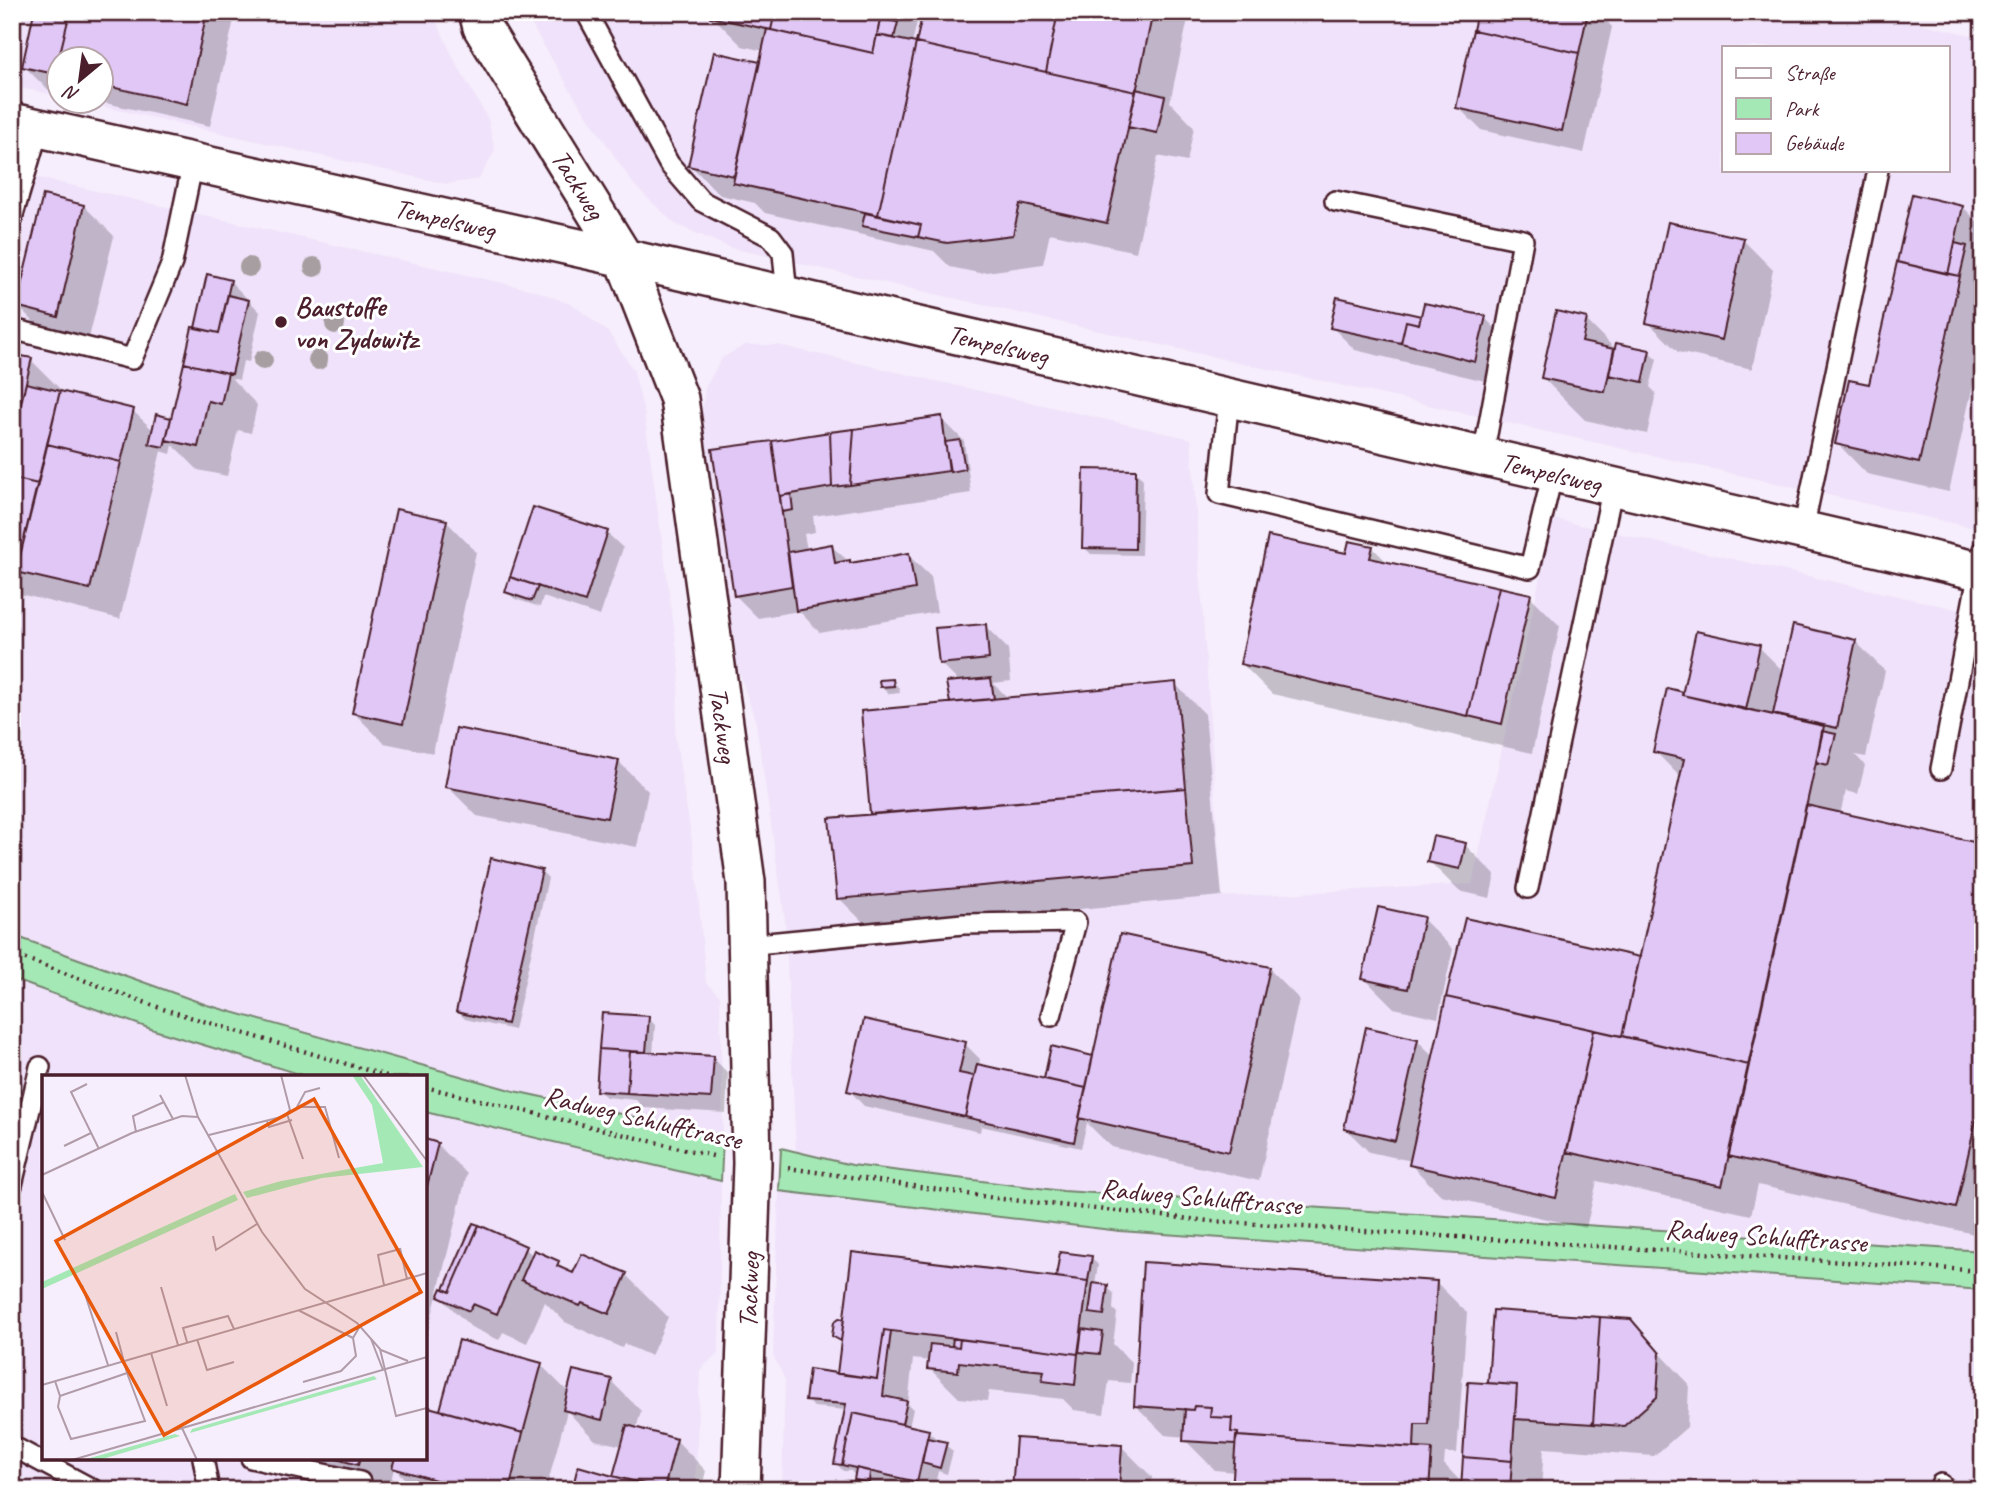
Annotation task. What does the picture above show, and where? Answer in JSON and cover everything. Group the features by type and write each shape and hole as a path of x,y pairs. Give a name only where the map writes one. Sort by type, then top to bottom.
{"street":[{"name":"Tackweg","path":"478,12 482,27 624,258 679,399 746,882 752,1163 741,1490"},
{"name":"Tempelsweg","path":"26,125 624,258 1803,530 1982,564"}],"lane":[{"path":"586,12 669,163 701,201 771,237 783,253 787,296"},
{"path":"12,218 26,125"},
{"path":"12,330 132,359 172,263 193,162"},
{"path":"1803,530 1878,172"},
{"path":"1335,201 1523,240 1483,456"},
{"path":"1229,398 1219,494 1530,568 1553,472"},
{"path":"1528,888 1613,486"},
{"path":"1941,769 1982,564"},
{"path":"747,945 963,924 1076,922 1051,1016"},
{"path":"12,1185 40,1067"},
{"path":"12,1446 94,1490"},
{"path":"203,1460 209,1490"},
{"path":"260,1460 360,1482 358,1490"}],"path":[{"path":"12,954 163,1009 383,1075"},
{"name":"Radweg Schlufftrasse","path":"427,1087 698,1153 1002,1199 1210,1221 1983,1271"}],"shaded area":[{"path":"12,12 432,12 456,63 488,119 495,150 479,179 447,184 116,109 116,46 46,46 46,93 12,86"},
{"path":"524,12 1871,12 1983,38 1983,530 731,248 675,224 634,185 572,93"},
{"path":"12,172 533,290 573,305 608,332 633,369 644,412 680,671 675,736 695,860 706,983 720,996 723,1136 514,1091 207,1005 12,935"},
{"path":"745,345 778,345 1191,439 1222,897 1472,884 1553,519 1983,615 1983,1251 1063,1191 852,1165 796,1152 785,919 756,723 736,662 702,414 705,388 722,358"},
{"path":"12,979 154,1030 302,1075 42,1075 42,1460 427,1460 427,1112 721,1181 719,1352 700,1370 695,1490 252,1490 219,1481 199,1480 176,1490 12,1490"},
{"path":"779,1191 1120,1231 1983,1290 1983,1490 782,1490 785,1380 773,1355"}],"green space":[{"path":"12,935 207,1005 514,1091 723,1136 721,1181 427,1112 427,1075 302,1075 154,1030 12,979"},
{"path":"781,1148 852,1165 1063,1191 1983,1251 1983,1290 1120,1231 779,1191"}],"building":[{"path":"34,12 70,12 62,46 46,46 46,72 22,67"},
{"path":"70,12 207,12 187,104 116,88 116,46 62,46"},
{"path":"711,12 775,12 771,30 710,17"},
{"path":"775,12 882,12 873,53 771,30"},
{"path":"923,12 1058,12 1046,72 916,43"},
{"path":"1058,12 1153,12 1136,92 1046,72"},
{"path":"1477,12 1588,12 1579,53 1473,30"},
{"path":"880,19 898,22 894,38 877,35"},
{"path":"767,29 873,53 877,35 916,43 878,215 733,183"},
{"path":"1473,30 1579,53 1562,131 1456,108"},
{"path":"916,43 1136,92 1107,223 1020,204 1013,235 947,243 918,237 921,225 878,215"},
{"path":"714,52 760,62 734,176 688,166"},
{"path":"1136,89 1165,96 1157,133 1128,127"},
{"path":"1912,194 1963,206 1948,274 1897,262"},
{"path":"43,195 84,205 58,317 16,306"},
{"path":"865,213 921,225 918,237 862,226"},
{"path":"1668,222 1744,238 1722,340 1646,323"},
{"path":"1955,243 1967,246 1960,276 1948,274"},
{"path":"1897,262 1960,276 1919,463 1835,444 1849,380 1869,384"},
{"path":"207,274 231,280 219,333 195,328"},
{"path":"228,295 249,300 232,374 184,363 192,327 219,333"},
{"path":"1337,297 1421,316 1419,324 1406,321 1401,343 1330,328"},
{"path":"1424,303 1486,316 1475,362 1401,343 1406,321 1419,324"},
{"path":"1556,311 1587,318 1582,342 1614,349 1605,392 1541,378"},
{"path":"1616,343 1650,350 1643,382 1609,375"},
{"path":"12,354 32,358 12,439"},
{"path":"184,363 228,373 221,404 208,401 198,447 166,440"},
{"path":"26,383 60,391 38,484 12,478 12,439"},
{"path":"60,391 134,409 121,462 47,444"},
{"path":"156,414 171,418 164,447 149,444"},
{"path":"942,416 949,471 850,485 854,429"},
{"path":"854,429 850,485 832,487 830,432"},
{"path":"830,432 832,487 780,496 772,441"},
{"path":"960,440 965,469 950,472 945,442"},
{"path":"772,441 792,586 734,596 712,449"},
{"path":"47,444 121,462 90,589 16,572"},
{"path":"1084,469 1136,470 1135,549 1082,548"},
{"path":"12,478 38,484 16,572 12,571"},
{"path":"791,494 793,510 782,512 780,496"},
{"path":"533,507 608,531 585,602 510,577"},
{"path":"396,509 447,520 403,724 352,713"},
{"path":"1268,536 1346,553 1349,541 1373,546 1370,558 1499,587 1468,716 1240,664"},
{"path":"832,544 835,563 909,553 915,589 796,611 788,552"},
{"path":"510,577 538,586 532,601 505,592"},
{"path":"1499,587 1531,594 1502,724 1468,716"},
{"path":"986,624 989,659 939,664 935,628"},
{"path":"1793,625 1856,640 1837,728 1773,714"},
{"path":"1696,631 1760,645 1746,710 1682,695"},
{"path":"991,678 994,699 950,703 946,682"},
{"path":"893,679 894,686 880,687 879,680"},
{"path":"1176,682 1186,788 870,814 861,711"},
{"path":"1667,688 1683,692 1682,695 1824,726 1749,1065 1622,1036 1684,759 1653,752"},
{"path":"456,728 619,760 607,818 445,787"},
{"path":"1822,731 1836,734 1828,765 1816,762"},
{"path":"1186,788 1193,867 837,899 829,818"},
{"path":"1806,805 1983,844 1983,1089 1956,1208 1728,1156"},
{"path":"1433,836 1466,843 1460,869 1427,862"},
{"path":"491,858 542,870 507,1024 456,1012"},
{"path":"1378,907 1424,917 1408,989 1362,979"},
{"path":"1465,918 1640,957 1622,1036 1446,997"},
{"path":"1120,934 1270,967 1229,1152 1079,1118"},
{"path":"1446,997 1594,1030 1556,1198 1409,1165"},
{"path":"602,1013 649,1016 646,1052 599,1049"},
{"path":"864,1019 966,1042 959,1073 974,1076 965,1117 847,1091"},
{"path":"1366,1027 1418,1039 1395,1141 1344,1129"},
{"path":"1594,1030 1749,1065 1722,1186 1567,1152"},
{"path":"1051,1046 1093,1056 1086,1088 1044,1079"},
{"path":"599,1049 630,1051 627,1093 596,1091"},
{"path":"630,1051 714,1056 711,1098 627,1093"},
{"path":"977,1064 1086,1088 1074,1142 965,1117"},
{"path":"427,1140 438,1143 427,1186"},
{"path":"473,1223 479,1225 450,1292 444,1289"},
{"path":"479,1225 526,1246 497,1314 473,1304 469,1311 438,1297 442,1288 450,1292"},
{"path":"534,1250 559,1261 557,1266 573,1273 582,1254 627,1273 609,1314 582,1303 580,1306 521,1280"},
{"path":"852,1252 1088,1281 1078,1354 884,1330 877,1379 837,1374"},
{"path":"1060,1252 1092,1256 1088,1281 1056,1277"},
{"path":"1143,1262 1437,1281 1428,1424 1415,1424 1414,1448 1238,1436 1238,1433 1231,1432 1232,1418 1210,1417 1211,1407 1194,1406 1193,1410 1134,1406"},
{"path":"1093,1283 1108,1285 1104,1315 1089,1313"},
{"path":"1493,1310 1600,1317 1593,1424 1515,1419 1517,1385 1488,1383"},
{"path":"1600,1317 1631,1319 1660,1353 1657,1397 1624,1426 1593,1424"},
{"path":"839,1318 844,1319 841,1341 832,1336 834,1322"},
{"path":"1082,1329 1103,1332 1100,1354 1079,1352"},
{"path":"884,1330 891,1331 883,1396 907,1401 902,1424 853,1413 842,1465 834,1464 846,1404 805,1401 809,1369 877,1379"},
{"path":"953,1338 960,1339 959,1347 952,1346"},
{"path":"960,1339 1078,1354 1075,1385 1042,1381 1044,1371 959,1362 958,1372 927,1369 930,1344 959,1347"},
{"path":"459,1340 542,1363 523,1433 440,1410"},
{"path":"573,1370 612,1379 602,1420 563,1410"},
{"path":"1468,1382 1517,1385 1512,1461 1463,1457"},
{"path":"1194,1406 1211,1407 1210,1417 1232,1418 1231,1432 1238,1433 1235,1444 1183,1441 1185,1409 1193,1410"},
{"path":"427,1407 523,1433 509,1490 472,1490 392,1468 394,1460 427,1460"},
{"path":"853,1413 929,1430 917,1482 842,1465"},
{"path":"627,1425 677,1439 664,1489 613,1476"},
{"path":"1236,1436 1432,1449 1429,1490 1232,1490"},
{"path":"927,1438 947,1442 940,1468 922,1463"},
{"path":"1016,1438 1122,1445 1119,1490 1012,1490"},
{"path":"1463,1457 1512,1461 1510,1490 1461,1490"},
{"path":"340,1460 359,1460 358,1465"},
{"path":"578,1466 613,1476 666,1490 572,1490"},
{"path":"856,1468 870,1471 869,1483 854,1480"}],"place":[{"name":"Baustoffe von Zydowitz","path":"281,322"}]}
